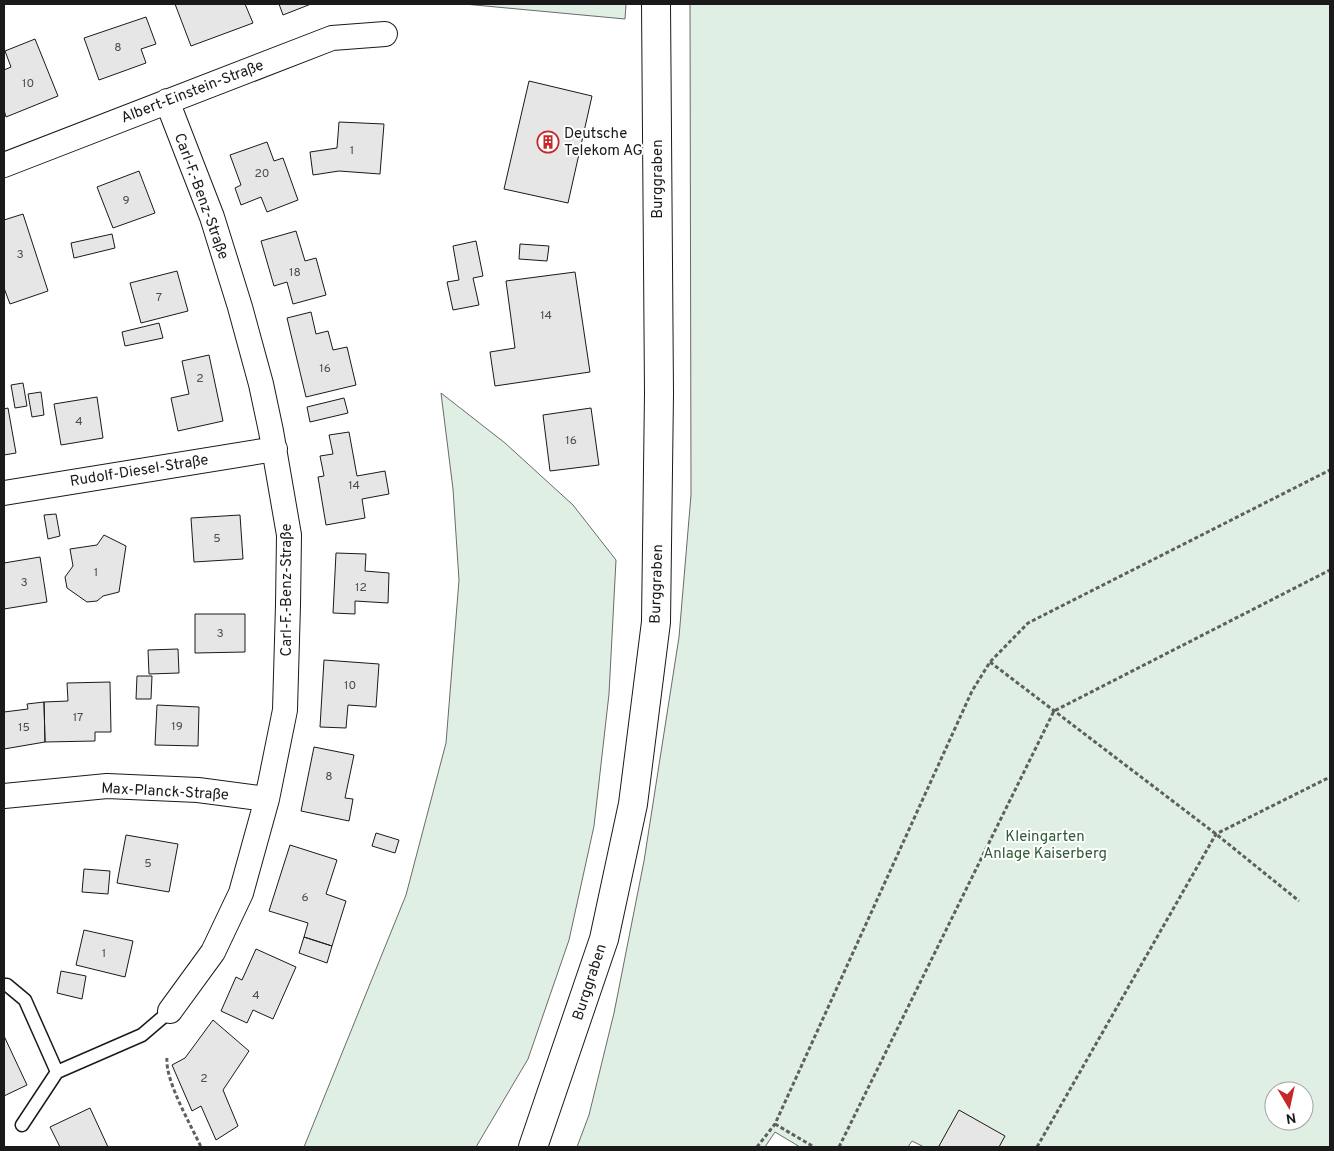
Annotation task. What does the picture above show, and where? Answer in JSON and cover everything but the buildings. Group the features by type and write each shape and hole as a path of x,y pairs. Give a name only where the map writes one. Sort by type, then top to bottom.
{"street":[{"name":"Burggraben","path":"533,1147 604,939 632,804 656,622 659,393 656,4"},
{"name":"Albert-Einstein-Straße","path":"4,165 332,38 385,34"},
{"name":"Carl-F.-Benz-Straße","path":"167,101 212,217 261,384 275,448 288,535 285,710 267,799 242,893 213,952 170,1011"},
{"name":"Rudolf-Diesel-Straße","path":"4,492 275,448"},
{"name":"Max-Planck-Straße","path":"4,796 107,786 198,790 267,799"}],"lane":[{"path":"4,985 7,985 25,1000 57,1072"},
{"path":"22,1125 57,1072 142,1035 170,1011"}],"path":[{"path":"757,1147 776,1124 972,691 990,662 1028,623 1330,470"},
{"path":"839,1147 1054,711 1330,570"},
{"path":"990,662 1216,834 1299,901"},
{"path":"1037,1147 1216,834 1330,777"},
{"path":"168,1058 167,1066 172,1083 201,1147"},
{"path":"776,1124 814,1147"}],"green space":[{"path":"464,4 626,4 625,19"},
{"name":"Kleingarten Anlage Kaiserberg","path":"690,4 1330,4 1330,1147 924,1147 912,1141 908,1147 800,1147 775,1132 765,1147 577,1147 589,1115 614,1013 644,861 679,637 691,495"},
{"path":"441,393 505,443 573,505 616,560 609,694 594,826 569,940 528,1059 476,1147 304,1147 406,895 446,743 459,580 453,489"}],"place":[{"name":"Deutsche Telekom AG","path":"548,142"}]}
